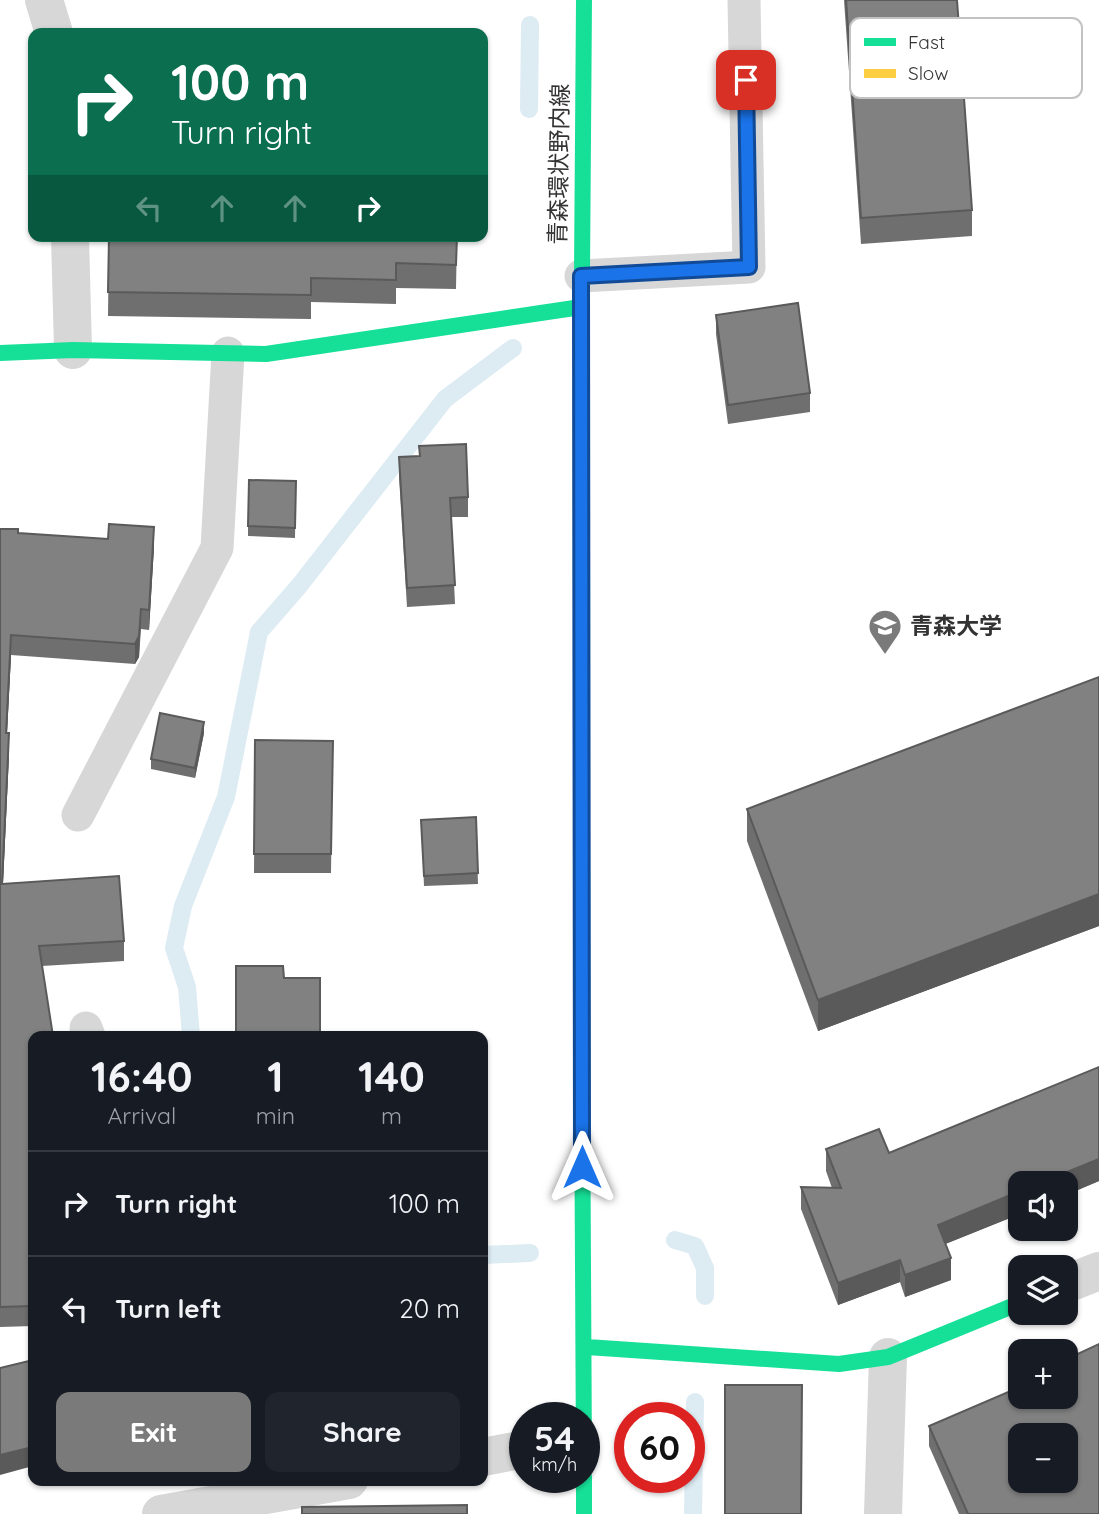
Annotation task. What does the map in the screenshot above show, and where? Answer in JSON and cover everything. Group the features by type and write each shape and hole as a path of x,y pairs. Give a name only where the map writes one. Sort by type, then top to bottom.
{"main road":[{"name":"青森環状野内線","path":"584,0 581,291 582,1139 586,1402"},
{"path":"0,353 73,350 267,354 581,291"},
{"path":"587,1347 839,1364 888,1357 1008,1308"},
{"path":"584,1493 584,1514"}],"street":[{"path":"44,0 52,28"},
{"path":"69,242 73,350"},
{"path":"1078,1279 1099,1271"},
{"path":"883,1514 888,1357"},
{"path":"488,1456 509,1452"},
{"path":"161,1514 215,1492 282,1486"}],"lane":[{"path":"581,291 749,267 744,0"},
{"path":"78,815 217,548 228,353"}],"building":[{"path":"846,0 957,0 958,18 850,18 850,58"},
{"path":"853,98 964,98 972,210 861,218"},
{"path":"109,242 457,242 456,265 396,263 396,280 311,278 311,295 108,292"},
{"path":"798,303 810,393 728,405 716,315"},
{"path":"466,444 468,497 450,498 455,585 407,588 399,457 420,456 419,446"},
{"path":"249,480 296,481 295,528 248,526"},
{"path":"109,524 154,527 149,610 141,609 139,636 135,644 11,635 2,884 119,876 124,941 39,946 52,1031 28,1031 28,1306 0,1307 0,529 18,529 18,533 108,539"},
{"path":"1099,677 1099,894 818,1000 747,809"},
{"path":"160,713 204,722 195,768 151,759"},
{"path":"255,740 333,741 331,854 254,854"},
{"path":"476,817 478,873 424,876 421,820"},
{"path":"236,966 283,966 284,978 320,978 320,1031 236,1031"},
{"path":"1099,1067 1099,1159 1070,1171 1008,1171 1008,1196 938,1225 951,1258 905,1275 900,1260 838,1283 801,1187 841,1188 826,1149 879,1129 889,1153"},
{"path":"1099,1344 1099,1514 968,1514 929,1426 1008,1392 1008,1409 1078,1409 1078,1354"},
{"path":"28,1361 28,1448 0,1455 0,1368"},
{"path":"725,1385 802,1385 801,1514 725,1514"},
{"path":"467,1505 467,1514 302,1514 302,1507"}],"waterway":[{"path":"529,109 530,25"},
{"path":"191,1031 187,987 174,948 183,906 226,797 259,632 299,586 445,399 513,348"},
{"path":"675,1240 695,1246 705,1268 705,1296"},
{"path":"488,1255 530,1253"},
{"path":"693,1493 693,1514"}],"traffic: fast":[{"path":"581,410 584,0"},
{"path":"0,353 73,350 266,354 581,307"},
{"path":"581,874 584,1402"},
{"path":"587,1347 839,1364 888,1357 1008,1308"},
{"path":"584,1493 584,1514"}],"traffic: slow":[{"path":"581,410 581,874"}],"place":[{"name":"青森大学","path":"885,656"}],"route":[{"path":"582,1167 581,276 749,267 746,80"}]}
